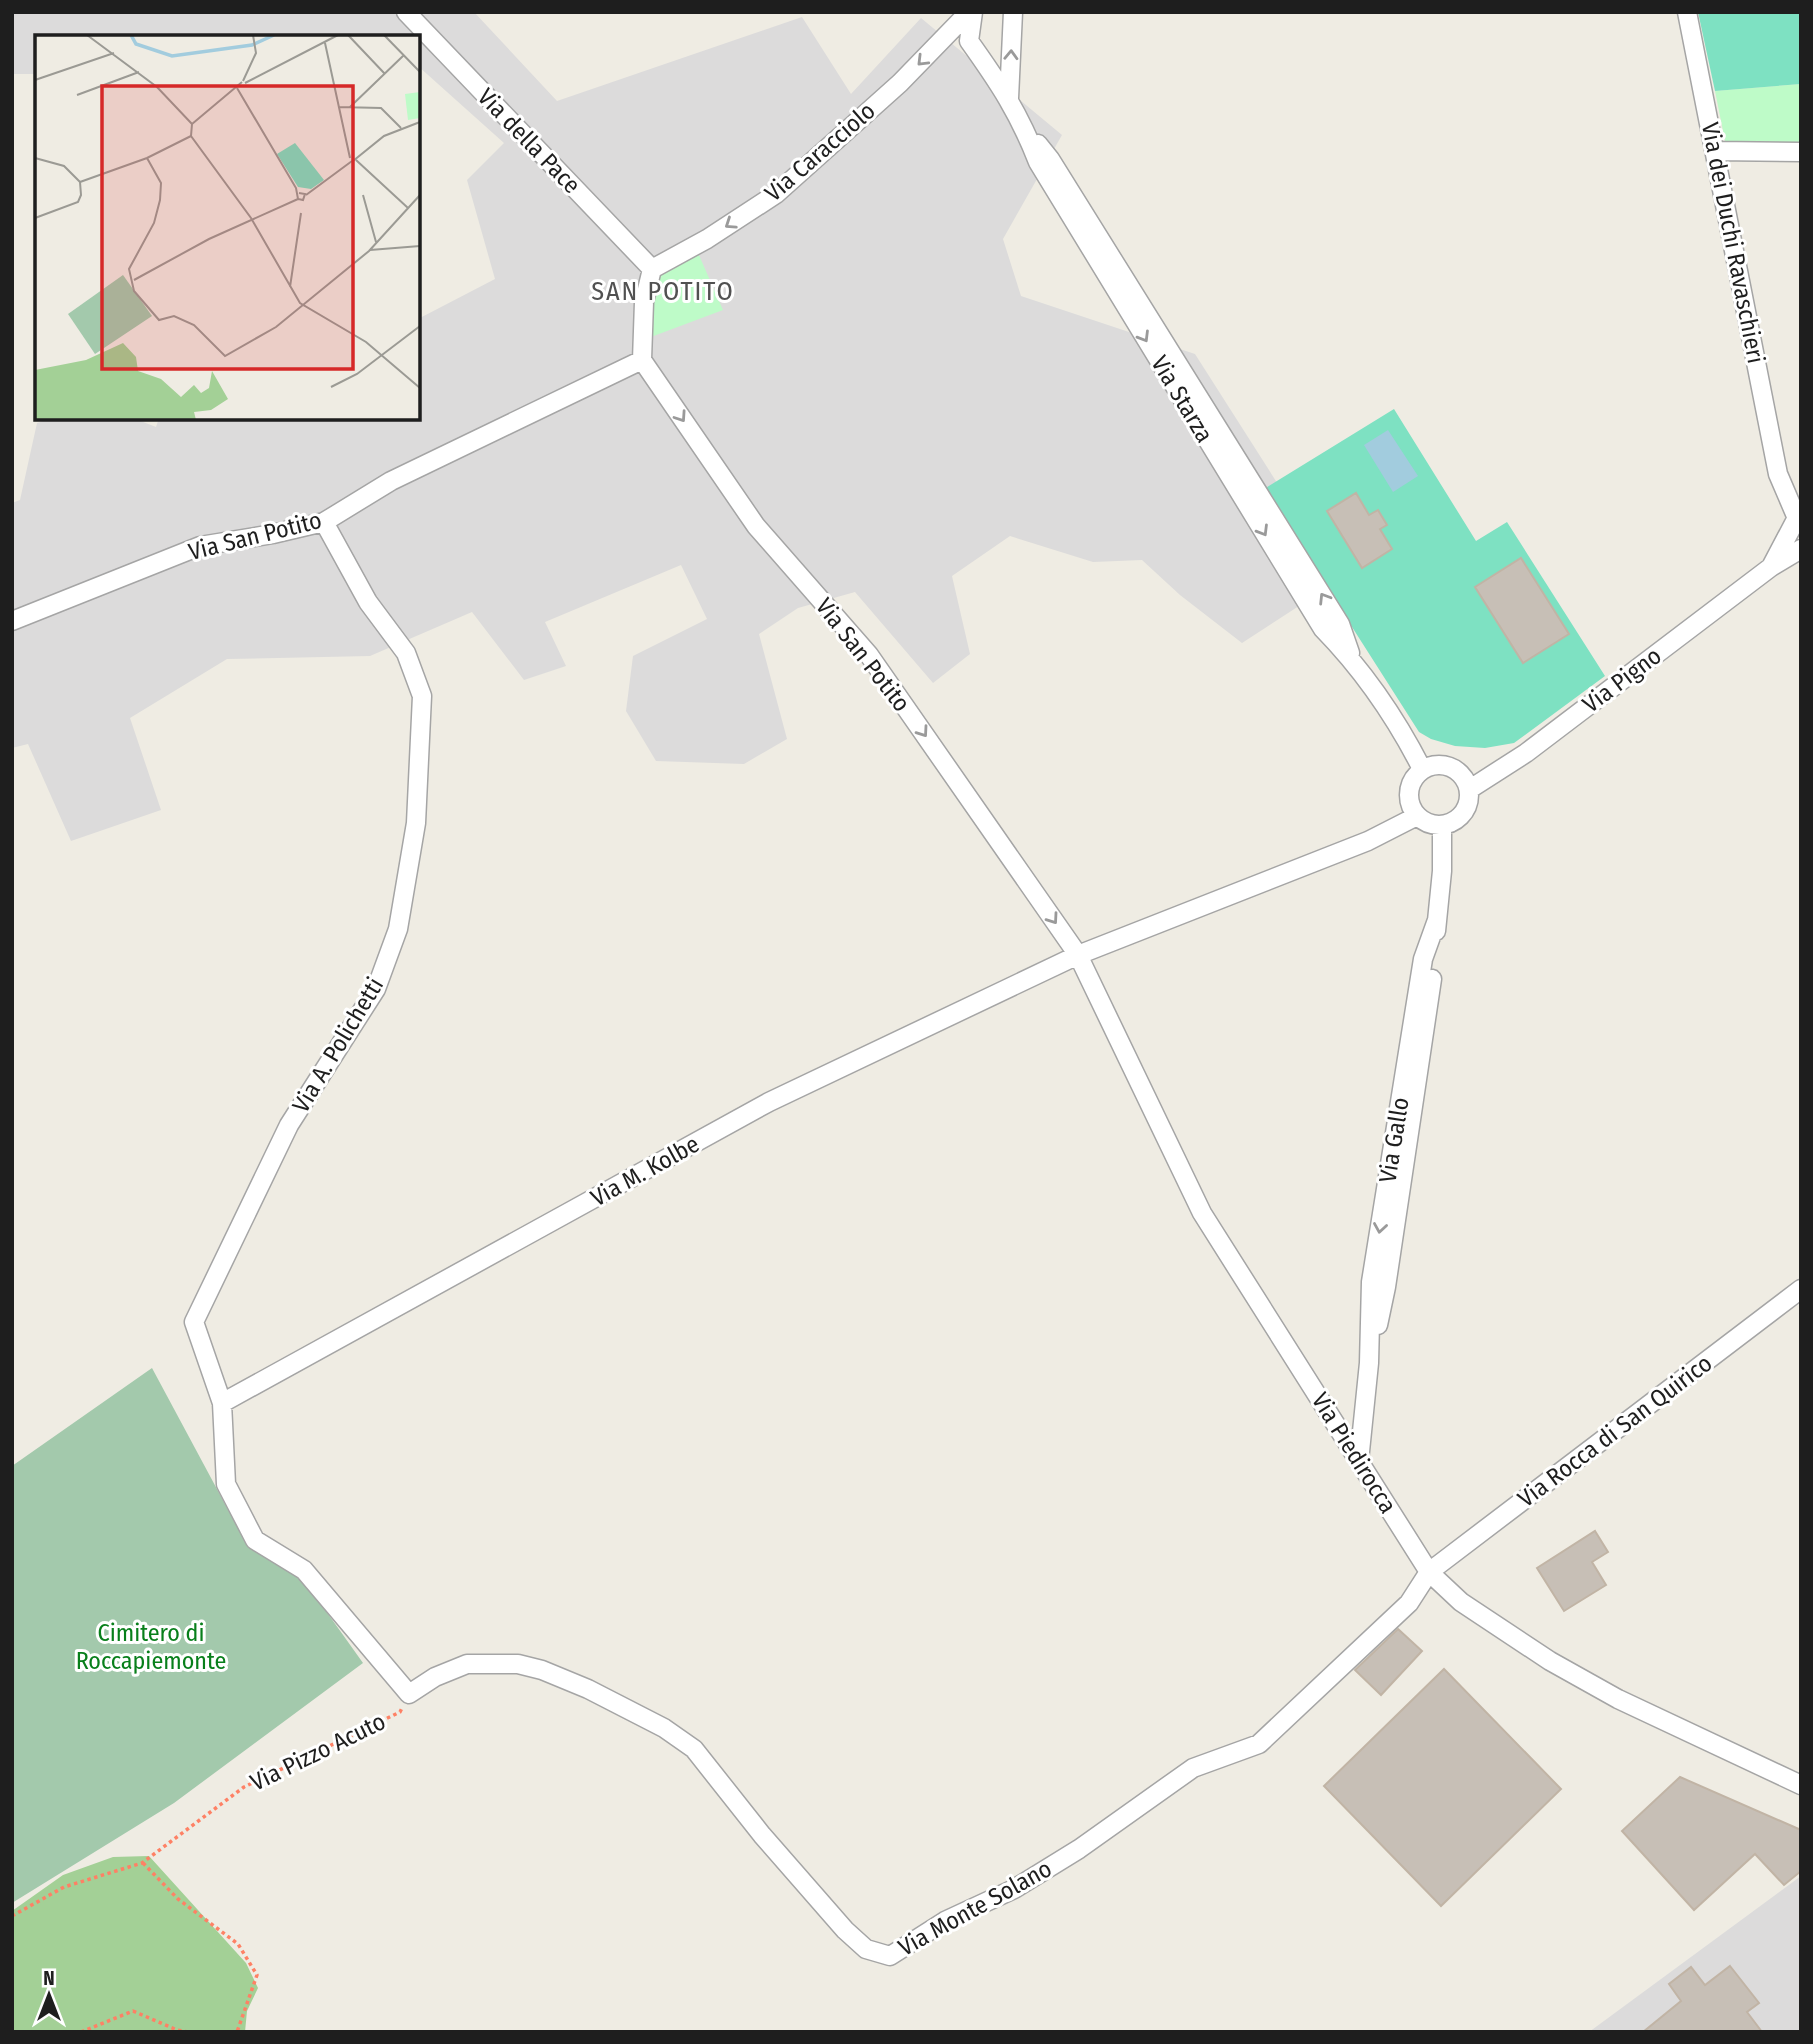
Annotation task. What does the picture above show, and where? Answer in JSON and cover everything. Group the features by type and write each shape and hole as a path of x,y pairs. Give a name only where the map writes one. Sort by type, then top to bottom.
{"street":[{"name":"Via della Pace","path":"406,12 652,269"},
{"name":"Via Caracciolo","path":"652,269 708,239 776,194 891,91 971,12"},
{"name":"Via Starza","path":"971,12 970,41 1009,98 1025,129 1050,159 1340,624 1353,660 1403,732 1422,769"},
{"name":"Via Starza","path":"1009,98 1013,12"},
{"name":"Via dei Duchi Ravaschieri","path":"1687,12 1778,474 1798,522"},
{"path":"1715,151 1800,151"},
{"path":"642,360 644,302 652,269"},
{"name":"Via San Potito","path":"12,621 200,546 324,522 391,481 642,360 756,526 869,655 1077,955"},
{"path":"1778,474 1801,492"},
{"name":"Via A. Polichetti","path":"222,1403 194,1322 289,1125 376,989 398,929 416,823 422,696 406,653 368,602 324,522"},
{"name":"Via Pigno","path":"1770,567 1798,522"},
{"name":"Via Pigno","path":"1470,789 1526,753 1770,567 1801,549"},
{"path":"1434,765 1446,765 1459,771 1470,789 1467,809 1454,822 1442,825 1426,822 1418,816 1409,802 1410,786 1422,769 1434,765"},
{"path":"1077,955 1367,841 1418,816"},
{"name":"Via Gallo","path":"1359,1461 1369,1363 1386,1287 1435,960 1442,871 1442,825"},
{"name":"Via M. Kolbe","path":"222,1403 769,1102 1077,955"},
{"name":"Via Piedirocca","path":"1077,955 1202,1213 1429,1572 1461,1602 1550,1661 1618,1699 1801,1785"},
{"name":"Via Rocca di San Quirico","path":"1429,1572 1801,1289"},
{"name":"Via Pizzo Acuto","path":"222,1403 226,1484 254,1539 304,1570 409,1694"},
{"name":"Via Monte Solano","path":"409,1694 435,1677 467,1664 518,1664 542,1670 588,1689 664,1728 694,1749 762,1836 845,1930 866,1950 890,1956 945,1921 1014,1889 1068,1856 1193,1768 1259,1744 1409,1603 1429,1572"}],"path":[{"name":"Via Pizzo Acuto","path":"12,1916 64,1887 142,1863 244,1787 400,1712 409,1694"},
{"path":"142,1863 178,1899 238,1944 252,1966 257,1975 237,2032"},
{"path":"82,2032 133,2011 187,2032"}],"shaded area":[{"path":"12,12 474,12 557,101 802,17 851,94 921,18 1062,135 1003,239 1021,296 1195,354 1339,580 1242,643 1180,595 1142,560 1093,562 1010,536 952,576 970,654 933,683 855,592 798,608 759,634 787,739 744,764 656,761 626,711 633,656 707,619 681,565 545,622 566,666 524,680 472,612 370,656 227,659 130,718 161,810 71,841 28,744 12,748 12,503 20,500 37,423 46,420 138,420 156,427 158,420 420,420 420,318 495,279 467,180 504,143 420,68 420,35 35,35 35,74 12,74"},
{"path":"1801,1876 1801,2032 1589,2032"}],"green space":[{"path":"1698,12 1800,12 1801,84 1715,91"},
{"path":"1801,84 1801,149 1727,151 1715,91"},
{"path":"695,246 723,310 643,340 652,269"},
{"path":"1394,409 1476,541 1507,522 1605,676 1514,743 1485,748 1455,746 1431,739 1419,732 1264,489"},
{"name":"Cimitero di Roccapiemonte","path":"152,1368 247,1545 301,1576 363,1663 174,1803 12,1903 12,1466"},
{"path":"149,1856 246,1963 258,1988 247,2011 245,2032 12,2032 12,1911 63,1875 113,1857"}],"water":[{"path":"1388,430 1418,476 1393,492 1364,445"}],"building":[{"path":"1356,493 1369,515 1378,510 1387,525 1380,529 1392,549 1362,568 1327,511"},
{"path":"1521,558 1569,634 1523,663 1475,587"},
{"path":"1595,1531 1608,1552 1592,1562 1606,1585 1564,1611 1537,1568"},
{"path":"1398,1629 1422,1651 1381,1695 1355,1670"},
{"path":"1444,1669 1561,1789 1441,1906 1324,1786"},
{"path":"1680,1777 1801,1830 1801,1871 1784,1885 1755,1854 1694,1910 1622,1831"},
{"path":"1730,1966 1759,2003 1747,2012 1762,2032 1643,2032 1681,2001 1669,1984 1691,1967 1705,1985"}],"district":[{"name":"SAN POTITO","path":"663,291"}]}
